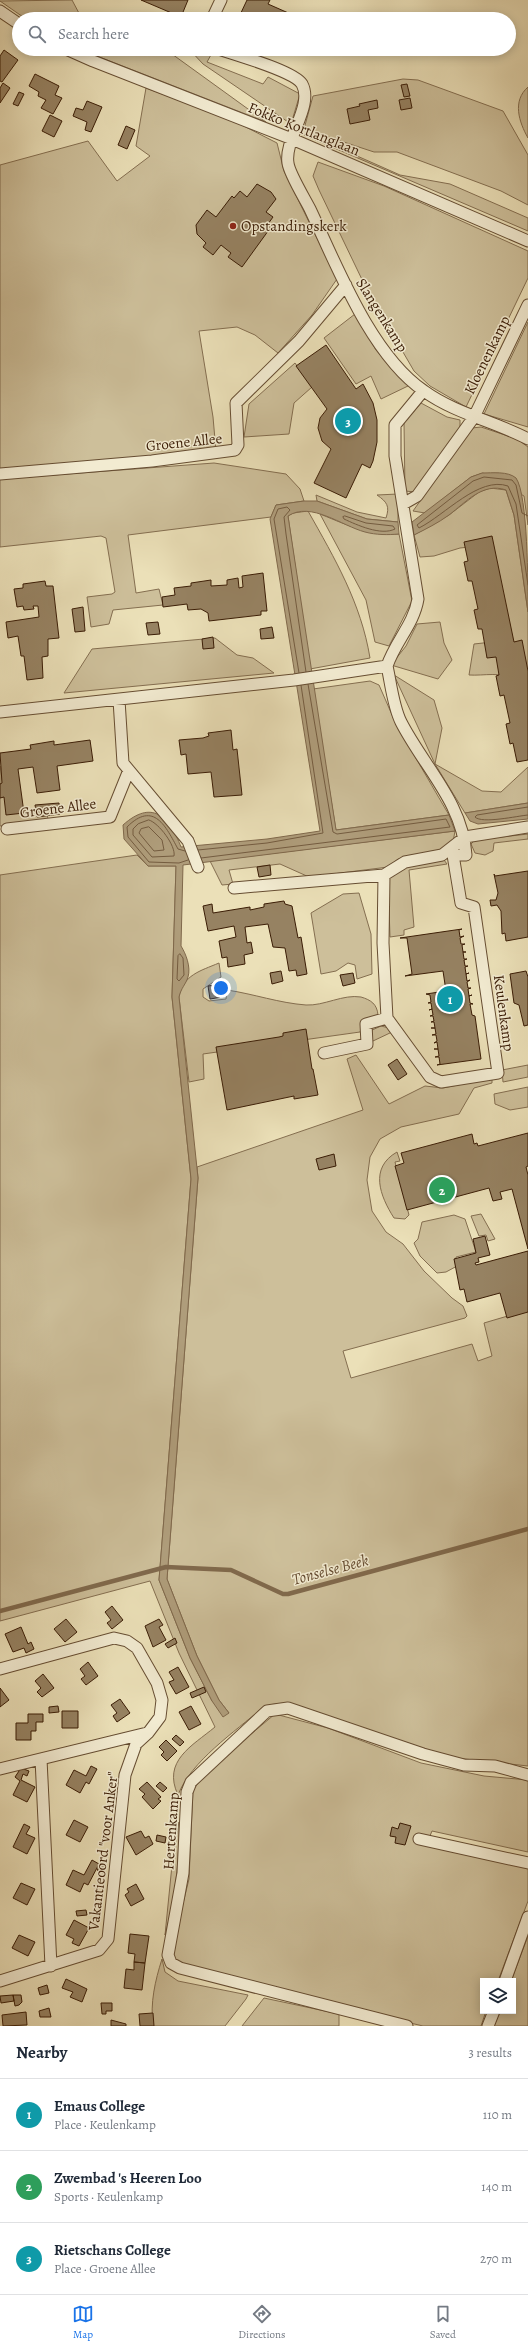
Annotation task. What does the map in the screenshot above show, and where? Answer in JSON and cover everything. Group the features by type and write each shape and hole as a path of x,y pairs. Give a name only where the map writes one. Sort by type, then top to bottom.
{"street":[{"path":"215,12 221,0"},
{"path":"0,11 12,19"},
{"name":"Fokko Kortlanglaan","path":"81,56 292,139 528,242"},
{"name":"Slangenkamp","path":"239,56 283,71 296,78 302,84 304,102 292,139 288,163 346,285 371,331 394,362 423,391 474,417 509,429 528,439"},
{"name":"Groene Allee","path":"0,474 160,460 235,450 238,445 236,403 299,341 346,285"},
{"name":"Kloenenkamp","path":"474,417 528,305"},
{"path":"0,712 120,700 316,677 387,666 390,656 416,612 418,599 395,456 395,425 423,391"},
{"path":"403,504 416,496 474,417"},
{"name":"Keulenkamp","path":"387,666 401,722 455,808 465,837 466,855 453,855 460,903 474,908 498,1073 441,1082 430,1077 387,1018"},
{"path":"120,700 124,763 188,840 198,868"},
{"name":"Groene Allee","path":"7,829 110,817 129,770"},
{"path":"234,888 384,875 405,862 442,855 465,837 528,827"},
{"path":"324,1053 367,1044 366,1024 387,1018 383,943 384,875"},
{"name":"Vakantieoord \"voor Anker\"","path":"0,1669 114,1638 127,1640 138,1648 157,1683 162,1700 160,1717 148,1733 136,1744 125,1775 108,1939 99,1950 0,1981"},
{"name":"Hertenkamp","path":"407,2026 180,1968 170,1963 168,1955 183,1873 187,1792 191,1782 267,1712 288,1708 423,1754 464,1765 509,1768 528,1775"},
{"path":"0,1768 41,1760 148,1733"},
{"path":"41,1760 51,1966"},
{"path":"419,1839 528,1863"},
{"path":"506,1978 528,1917"},
{"path":"488,2026 493,2014"}],"shaded area":[{"path":"72,0 78,12 16,12 0,1"},
{"path":"97,56 175,56 266,122"},
{"path":"196,56 210,56 207,62 263,84 268,77 300,94 291,124 203,64"},
{"path":"403,79 418,80 503,111 528,155 528,205 501,191 397,152 374,152 304,129 313,96"},
{"path":"528,87 528,138 520,119 519,105 523,93"},
{"path":"146,88 232,120 277,143 284,171 337,279 312,315 278,353 255,335 237,327 199,331 213,417 216,451 0,470 0,165 88,141 117,181 150,156 136,146"},
{"path":"304,135 321,140 400,175 450,184 528,218 528,231"},
{"path":"318,162 384,186 528,251 528,278 466,407 430,386 414,371 368,292 319,190 313,176"},
{"path":"355,314 376,350 408,386 381,399 371,376 356,384 324,338"},
{"path":"528,322 528,427 484,414"},
{"path":"295,363 312,387 294,403 289,434 244,437 249,404"},
{"path":"421,403 447,417 460,420 460,427 415,492 405,491 404,423"},
{"path":"481,427 517,439 528,447 528,525 524,496 483,473 471,477 425,513 413,511 472,428"},
{"path":"214,463 286,474 300,489 304,501 276,505 271,517 128,535 136,593 159,589 163,605 113,610 109,624 91,627 87,597 112,594 115,592 106,538 101,536 0,547 0,479"},
{"path":"490,488 506,490 514,515 528,612 528,694 519,682 511,677 499,675 469,675 474,644 501,641 489,545 460,548 434,556 420,557 414,535 449,515 479,492"},
{"path":"398,494 398,522 367,519 317,501 316,495 357,512 386,518 388,507 377,495"},
{"path":"308,511 328,546 354,600 366,638 370,658 310,669 288,516 293,513"},
{"path":"320,514 359,529 378,533 399,534 412,601 389,646 375,642 366,600"},
{"path":"440,622 444,643 452,660 438,679 391,665 406,646 417,624"},
{"path":"215,638 237,655 253,658 274,673 64,693 92,649"},
{"path":"394,675 434,700 442,728 435,764"},
{"path":"370,681 379,685 396,724 449,815 336,830 313,689"},
{"path":"435,764 482,791 501,792 528,767 528,803 465,813"},
{"path":"0,766 7,812 47,809 48,821 0,826"},
{"path":"455,831 453,842 438,852 398,859 388,867 309,877 280,864 229,870 233,884 222,885 210,861"},
{"path":"528,834 528,839 494,843 493,851 485,855 475,853 471,844 475,840"},
{"path":"137,855 148,866 176,866 172,997 191,1179 159,1580 190,1658 212,1701 229,1713 219,1700 197,1656 167,1579 198,1178 197,1167 363,1110 347,1059 356,1055 389,1104 425,1086 443,1088 492,1078 492,1083 474,1088 459,1114 401,1127 380,1139 370,1157 367,1180 372,1211 386,1232 403,1244 424,1271 452,1298 463,1306 467,1316 465,1318 343,1351 351,1378 472,1344 478,1361 492,1356 484,1323 528,1310 528,1766 456,1758 301,1708 286,1704 272,1704 262,1708 203,1759 184,1782 178,1795 174,1783 174,1773 177,1764 182,1755 189,1748 215,1727 179,1653 150,1581 0,1621 0,875"},
{"path":"444,860 447,864 409,870 414,927 404,930 404,935 390,937 388,878 409,865"},
{"path":"359,893 371,934 372,974 357,979 355,965 348,963 336,971 321,974 311,913 343,894"},
{"path":"219,963 221,977 203,989 203,997 209,1001 226,999 227,990 306,1005 320,1004 347,997 361,997 375,1005 378,1015 362,1027 360,1032 203,1054 204,1079 189,1082 179,997 184,984 188,979 199,971"},
{"path":"381,1026 389,1028 392,1032 373,1041 370,1037 370,1031"},
{"path":"528,1065 528,1077 503,1082 502,1070"},
{"path":"528,1087 528,1107 510,1110 495,1104 494,1094"},
{"path":"397,1152 400,1161 395,1162 409,1215 405,1219 394,1218 381,1192 380,1174 383,1166 388,1159"},
{"path":"481,1214 495,1239 488,1241 486,1235 479,1236 471,1216"},
{"path":"454,1215 465,1219 476,1252 456,1257 457,1266 446,1272 437,1273 420,1256 414,1243 418,1239 422,1222"},
{"path":"275,1714 328,1728 421,1763 484,1776 528,1780 528,1852 432,1831 427,1843 528,1865 528,1901 499,1978 480,1978 480,2014 485,2014 481,2026 423,2026 182,1969 173,1959 179,1920 189,1879 193,1790 208,1770"},
{"path":"179,1822 176,1879 172,1907 165,1935 173,1855"},
{"path":"528,1936 528,2026 494,2026 499,2014 516,2014 516,1978 512,1978"},
{"path":"162,1959 165,1972 178,1981 248,1995 225,2026 153,2026 152,2009 154,1992"},
{"path":"264,1998 339,2014 339,2026 242,2026"}],"water":[{"path":"482,473 509,474 516,478 520,488 525,521 528,612 514,515 506,490 498,488 482,491 468,499 441,521 414,535 412,522 471,477"},
{"path":"304,501 317,501 367,519 398,522 399,534 373,534 316,513 306,511 297,512 288,516 336,830 449,815 455,831 183,865 181,946 188,961 189,973 179,997 198,1178 167,1579 197,1656 219,1700 229,1713 223,1717 212,1701 190,1658 159,1580 191,1179 172,997 176,866 148,866 124,839 123,825 133,817 151,812 165,820 171,827 181,847 267,839 320,831 270,519 276,505"},
{"path":"528,803 528,819 478,824 470,821 465,813"}],"building":[{"path":"141,0 188,0 183,12 169,12"},
{"path":"247,0 270,0 268,4 286,12 241,12"},
{"path":"4,50 18,60 2,82 0,81 0,56"},
{"path":"35,74 59,86 55,95 62,98 53,114 41,108 46,100 38,96 39,92 29,86"},
{"path":"3,83 10,88 0,103 0,88"},
{"path":"407,84 410,96 404,97 401,85"},
{"path":"19,92 24,94 18,106 13,104"},
{"path":"410,98 412,108 401,110 399,100"},
{"path":"377,100 378,108 368,110 370,120 350,124 347,109 360,106 359,104"},
{"path":"87,101 102,107 91,132 85,130 87,122 73,116 76,108 83,110"},
{"path":"50,115 62,121 54,137 42,131"},
{"path":"126,126 135,130 127,149 118,145"},
{"name":"Opstandingskerk","path":"257,184 271,192 276,199 266,212 273,217 268,224 271,227 242,267 228,257 231,253 221,245 213,255 203,247 206,243 197,234 196,225 207,210 216,217 232,196 234,198 240,191 247,197"},
{"path":"326,345 356,389 363,384 373,403 377,420 377,442 373,461 370,468 362,464 346,498 314,483 331,449 322,441 318,428 320,418 327,409 296,366"},
{"path":"492,536 514,642 522,640 528,671 528,760 517,762 513,743 510,744 506,724 510,723 504,695 500,696 496,676 499,675 496,657 487,658 482,629 478,629 474,610 478,609 472,581 468,581 464,562 468,561 464,542"},
{"path":"263,573 267,611 261,611 261,615 209,621 208,613 201,609 188,610 187,604 163,607 162,597 175,595 174,588 191,586 191,583 211,580 211,586 227,585 227,580 238,578 239,588 243,587 242,576"},
{"path":"45,581 46,586 53,586 59,638 48,639 48,656 42,657 43,678 27,680 24,656 21,656 18,636 8,638 6,622 39,617 38,606 33,606 34,609 24,610 23,606 17,607 14,589 23,588 23,584"},
{"path":"83,607 85,631 75,632 72,609"},
{"path":"158,622 160,634 148,635 146,623"},
{"path":"272,627 274,638 261,639 260,629"},
{"path":"213,637 214,648 203,649 202,639"},
{"path":"231,730 233,750 237,749 242,795 214,797 211,772 188,774 186,754 181,755 179,740 203,738 209,736 208,733"},
{"path":"90,740 93,761 57,766 60,790 37,793 33,767 18,769 24,813 6,815 4,797 0,798 0,784 2,783 0,753 31,749 30,745 54,741 54,745"},
{"path":"59,803 60,814 37,817 35,805"},
{"path":"270,865 271,875 259,877 257,867"},
{"path":"528,871 528,937 506,941 505,933 502,934 501,911 497,905 491,906 490,900 496,900 498,893 494,874 495,876"},
{"path":"284,901 285,904 292,906 298,938 301,937 307,974 297,976 296,970 289,971 285,948 273,947 268,924 245,927 247,943 251,942 253,953 244,955 245,964 228,967 227,957 222,958 219,941 236,937 234,926 208,931 203,906 212,904 213,913 250,907 250,910 264,907 264,904"},
{"path":"462,929 459,930 460,937 464,936 460,938 461,944 465,944 462,945 464,959 467,959 464,960 465,966 468,966 465,967 467,981 470,980 467,982 468,988 471,988 468,989 470,1003 473,1004 470,1004 472,1015 475,1016 481,1059 437,1065 440,1064 439,1057 435,1057 439,1056 437,1042 434,1043 437,1041 436,1035 432,1035 436,1034 434,1022 431,1022 434,1021 433,1016 430,1016 433,1015 431,1003 428,1003 431,1002 430,995 426,994 446,991 443,971 405,976 412,974 407,938 400,938"},
{"path":"281,971 283,981 272,984 270,973"},
{"path":"526,971 528,977 528,1025 524,1026 519,1005 514,1003 510,974"},
{"path":"353,973 355,983 343,986 340,975"},
{"path":"221,984 222,997 210,999 208,986"},
{"path":"306,1029 312,1069 318,1095 294,1099 294,1096 227,1110 216,1047 279,1037 283,1036 283,1033"},
{"path":"397,1059 407,1074 398,1080 388,1065"},
{"path":"528,1133 528,1166 526,1167 528,1175 528,1249 512,1189 500,1192 502,1199 493,1201 489,1188 407,1210 395,1166 404,1163 401,1153 472,1134 474,1144 477,1143 478,1146"},
{"path":"334,1154 336,1166 319,1170 316,1159"},
{"path":"485,1236 490,1255 478,1258 479,1262 475,1263 476,1265 528,1251 528,1312 507,1318 500,1293 467,1302 464,1289 460,1290 454,1259 476,1253 473,1239"},
{"path":"112,1606 123,1620 112,1629 107,1623 111,1620 105,1612"},
{"path":"66,1619 77,1632 65,1642 54,1629"},
{"path":"159,1619 163,1625 159,1627 166,1640 153,1647 145,1626"},
{"path":"21,1627 28,1644 31,1642 34,1649 26,1653 24,1648 13,1652 5,1634"},
{"path":"175,1638 177,1643 168,1648 165,1644"},
{"path":"88,1662 98,1676 86,1685 81,1679 85,1676 80,1669"},
{"path":"178,1667 189,1687 176,1694 169,1682 174,1680 169,1672"},
{"path":"43,1674 54,1688 42,1697 37,1692 41,1688 35,1681"},
{"path":"204,1687 206,1692 192,1698 190,1693"},
{"path":"0,1688 9,1700 0,1707"},
{"path":"120,1699 130,1713 117,1722 113,1716 117,1713 111,1705"},
{"path":"58,1706 59,1712 49,1713 49,1707"},
{"path":"191,1706 201,1724 189,1730 179,1712"},
{"path":"62,1711 78,1711 78,1728 62,1728"},
{"path":"28,1714 43,1714 43,1722 36,1722 36,1731 31,1731 31,1740 16,1740 16,1723 28,1723"},
{"path":"176,1735 184,1742 180,1746 172,1739"},
{"path":"166,1740 177,1751 167,1761 161,1755 164,1752 159,1747"},
{"path":"91,1766 97,1769 89,1784 86,1782 80,1793 66,1785 74,1770 86,1776"},
{"path":"21,1768 29,1771 27,1776 23,1774 21,1780 35,1787 27,1802 13,1795 20,1781 15,1777"},
{"path":"147,1782 161,1797 158,1799 161,1801 153,1809 142,1797 145,1794 139,1789"},
{"path":"160,1782 167,1788 163,1792 156,1786"},
{"path":"74,1820 88,1827 80,1842 66,1835"},
{"path":"400,1823 411,1826 405,1845 395,1843 396,1837 390,1836 392,1827 398,1829"},
{"path":"24,1824 30,1827 26,1834 35,1838 27,1854 13,1847"},
{"path":"141,1831 145,1838 149,1836 153,1844 136,1855 126,1837"},
{"path":"157,1835 166,1837 165,1843 156,1841"},
{"path":"92,1860 99,1864 88,1885 84,1883 80,1892 66,1885 73,1870 84,1875"},
{"path":"101,1864 106,1867 103,1873 97,1870"},
{"path":"21,1883 35,1889 27,1905 13,1898"},
{"path":"136,1884 144,1899 131,1906 125,1895 129,1892 127,1889"},
{"path":"86,1910 87,1915 77,1916 76,1911"},
{"path":"74,1920 89,1928 79,1946 72,1943 74,1939 66,1935"},
{"path":"130,1934 149,1936 145,1963 134,1962 135,1954 128,1953"},
{"path":"19,1935 35,1942 28,1956 12,1948"},
{"path":"134,1962 145,1963 142,1990 124,1988 126,1969 134,1970"},
{"path":"66,1979 87,1989 82,2002 70,1997 73,1992 62,1988"},
{"path":"47,1985 49,1993 40,1995 38,1988"},
{"path":"13,1995 21,1995 22,2002 19,2005 15,2006"},
{"path":"13,1995 14,2001 1,2003 0,1996"},
{"path":"101,2003 112,2003 112,2011 106,2011 106,2014 102,2014"},
{"path":"49,2008 51,2017 40,2017 39,2011"},
{"path":"26,2012 27,2025 3,2026 2,2015"},
{"path":"153,2013 154,2026 140,2026 139,2014"},
{"path":"111,2020 126,2024 126,2026 111,2026"}],"waterway":[{"name":"Tonselse Beek","path":"0,1611 166,1567 231,1570 283,1594 288,1594 528,1529"}],"place":[{"name":"Opstandingskerk","path":"233,226"},
{"name":"Rietschans College","path":"348,421"},
{"name":"Emaus College","path":"450,999"},
{"name":"Zwembad 's Heeren Loo","path":"442,1190"}]}
